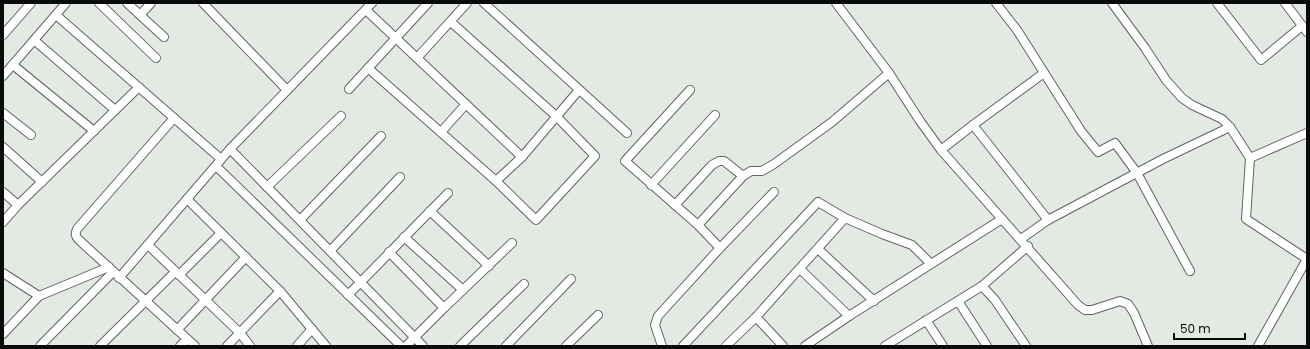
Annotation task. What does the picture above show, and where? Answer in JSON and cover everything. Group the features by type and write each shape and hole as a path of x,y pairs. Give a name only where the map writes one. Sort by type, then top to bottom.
{"street":[{"path":"3,35 31,3"},
{"path":"3,76 66,3"},
{"path":"99,3 156,58"},
{"path":"127,3 164,37"},
{"path":"140,15 151,3"},
{"path":"203,3 287,90"},
{"path":"119,278 218,162 372,3"},
{"path":"350,89 428,3"},
{"path":"417,58 467,3"},
{"path":"484,3 627,133"},
{"path":"836,3 890,73 920,121 941,150 1028,246 1078,305 1085,310 1092,310 1120,301 1128,304 1134,313 1148,346"},
{"path":"996,3 1017,30 1080,131 1098,152 1115,144 1137,173 1190,271"},
{"path":"1112,3 1146,48 1166,80 1182,98 1192,105 1222,119 1230,127 1250,158 1246,219 1307,259 1258,346"},
{"path":"1217,3 1261,60 1305,29 1285,3"},
{"path":"366,10 522,157"},
{"path":"56,15 174,118 348,295 401,346"},
{"path":"368,68 496,181 536,220 595,156 556,116 451,22"},
{"path":"34,40 115,110"},
{"path":"13,64 94,131"},
{"path":"698,225 743,176 751,171 762,171 774,164 832,122 890,73"},
{"path":"941,150 1044,73"},
{"path":"3,222 18,205 139,87"},
{"path":"496,181 522,157 579,90"},
{"path":"690,90 625,161 698,225 720,248"},
{"path":"441,132 466,104"},
{"path":"3,113 31,135"},
{"path":"651,185 715,115"},
{"path":"267,187 341,116"},
{"path":"174,118 75,233 76,237 119,278 195,346"},
{"path":"973,125 1048,220"},
{"path":"1021,239 1048,220 1137,173 1230,127"},
{"path":"1250,158 1307,134"},
{"path":"300,220 381,136"},
{"path":"3,147 42,182"},
{"path":"230,149 424,346"},
{"path":"675,205 712,165 719,161 724,161 743,176"},
{"path":"330,251 400,177"},
{"path":"3,192 18,205"},
{"path":"662,346 655,325 658,316 774,192"},
{"path":"348,295 448,193"},
{"path":"187,199 280,291 326,346"},
{"path":"683,346 818,202 845,218 912,245 931,264"},
{"path":"430,211 489,266"},
{"path":"726,346 756,317 845,218"},
{"path":"805,346 849,316 1002,219"},
{"path":"100,346 145,301 221,233"},
{"path":"404,237 463,290"},
{"path":"406,346 512,243"},
{"path":"148,245 240,333 250,346"},
{"path":"886,346 895,344 926,320 982,286 1028,246"},
{"path":"818,249 874,301"},
{"path":"389,252 444,308"},
{"path":"177,330 246,257"},
{"path":"800,269 849,316"},
{"path":"3,334 39,296 111,270"},
{"path":"40,346 111,270"},
{"path":"3,273 39,296"},
{"path":"506,346 571,279"},
{"path":"460,346 524,284"},
{"path":"982,286 995,300 1026,346"},
{"path":"227,346 280,291"},
{"path":"958,301 987,346"},
{"path":"566,346 598,315"},
{"path":"756,317 783,346"},
{"path":"926,320 943,346"},
{"path":"297,346 312,329"},
{"path":"180,346 187,339"}]}
